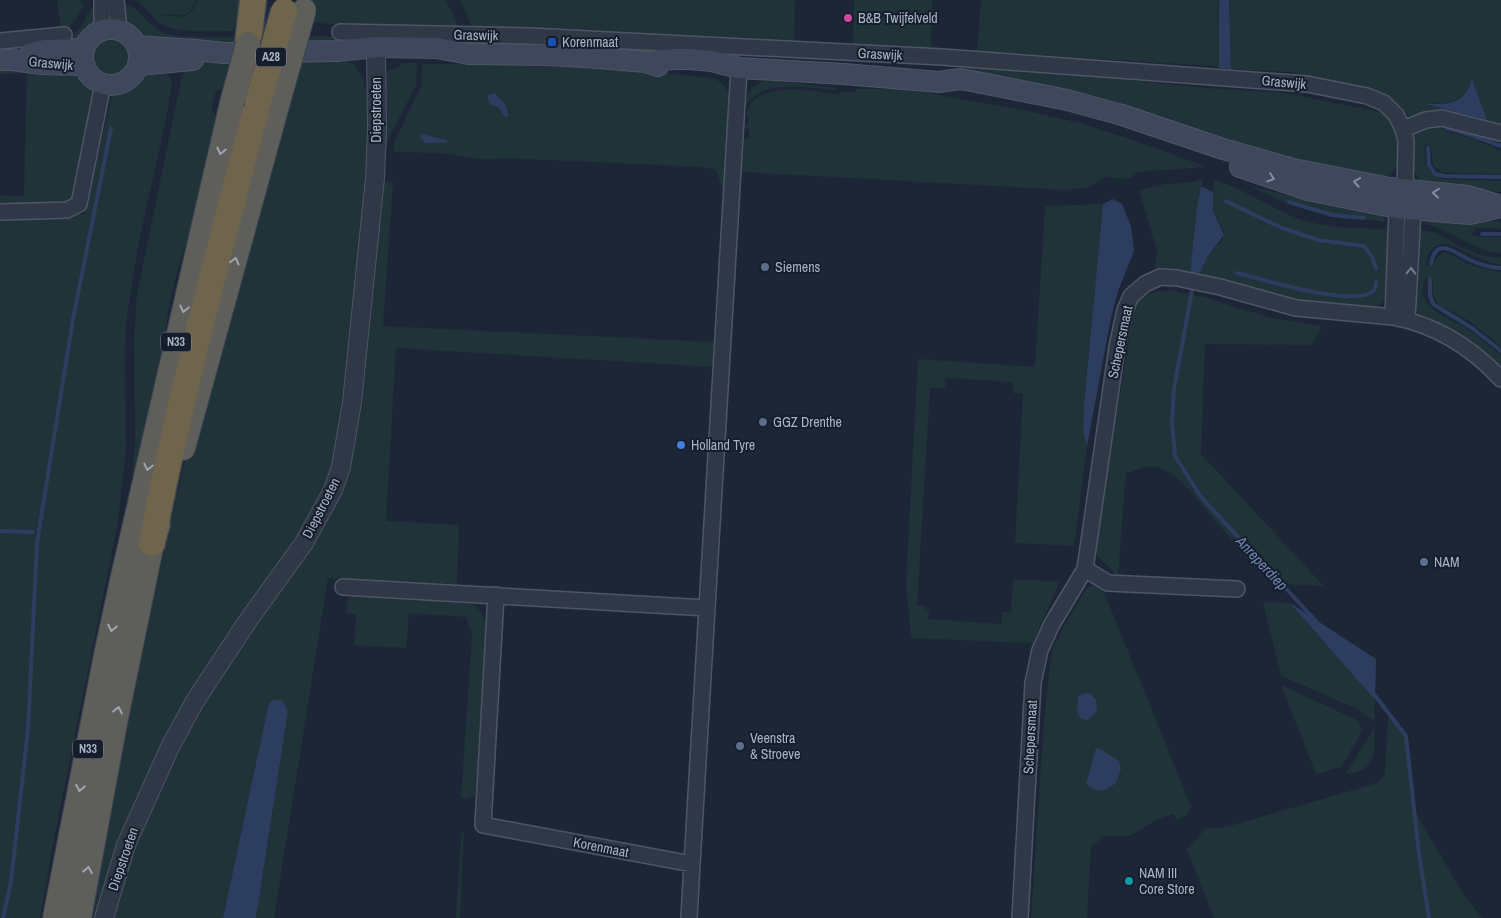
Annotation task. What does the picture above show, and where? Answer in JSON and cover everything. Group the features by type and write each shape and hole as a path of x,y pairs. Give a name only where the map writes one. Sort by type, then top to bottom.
{"highway":[{"name":"A28","path":"152,543 166,469 195,345 295,5"},
{"name":"A28","path":"248,44 255,6"},
{"name":"N33","path":"55,918 122,581 232,103 248,44"},
{"name":"N33","path":"79,918 115,723 152,543"}],"main road":[{"path":"110,30 130,36 138,55 132,76 122,83 116,84 103,84 92,77 84,57 91,37 110,30"},
{"name":"Graswijk","path":"138,55 187,61 224,53 338,42 358,57 376,52 437,48 468,54 552,55 646,62 690,59 712,61 739,68 939,82 960,79 1067,100 1122,115 1223,149 1284,166 1339,179 1405,190 1468,196 1501,207"},
{"name":"Graswijk","path":"8,59 45,50 84,57"},
{"name":"Graswijk","path":"939,82 959,91 1037,103 1102,118 1177,142 1308,190 1405,209 1470,214 1501,207"}],"street":[{"path":"102,0 110,30"},
{"path":"110,30 116,0"},
{"name":"Graswijk","path":"0,41 64,35"},
{"name":"Graswijk","path":"338,42 530,36 942,57 1307,84 1367,96 1384,103 1396,115 1403,129 1407,155 1405,209"},
{"name":"Diepstroeten","path":"104,918 126,845 174,739 195,701 247,622 304,542 333,490 341,467 352,402 375,178 377,130 376,52"},
{"path":"689,918 739,68"},
{"path":"0,212 67,210 79,204 103,84"},
{"path":"1403,129 1426,120 1442,118 1501,134"},
{"path":"1400,318 1405,209"},
{"name":"Schepersmaat","path":"1020,918 1033,683 1040,650 1052,624 1085,569 1117,347 1125,310 1131,296 1145,284 1160,277 1177,278 1205,283 1296,308 1400,318 1437,330 1462,344 1480,358 1501,379"},
{"path":"1085,569 1108,583 1237,589"},
{"path":"342,587 707,608"},
{"name":"Korenmaat","path":"496,595 483,825 692,864"}],"green space":[{"path":"57,0 80,0 84,5 72,24 61,31"},
{"path":"135,0 196,0 191,10 185,15 157,14 177,17 187,15 191,12 198,0 244,0 240,6 233,31 205,31 184,30 165,26 158,22 145,7"},
{"path":"312,0 446,0 459,28 308,23"},
{"path":"460,0 795,0 794,43 473,30"},
{"path":"854,0 932,0 931,50 853,46"},
{"path":"981,0 1218,0 1219,68 1214,66 977,52"},
{"path":"1229,0 1501,0 1501,124 1487,120 1472,80 1464,94 1455,101 1428,104 1444,109 1423,113 1413,118 1382,93 1289,72 1231,69"},
{"path":"122,5 136,10 156,29 171,35 195,37 315,36 363,40 227,47 141,39 125,22"},
{"path":"93,6 97,6 95,24 75,44 0,51 0,46 71,38 80,28"},
{"path":"111,38 123,44 129,56 123,68 111,74 99,68 93,56 99,44"},
{"path":"339,58 353,64 363,78 369,106 371,141 361,246 338,432 324,492 250,609 229,638 98,918 90,918 124,741 191,434 290,87 216,90 211,109 218,118 192,227 172,292 166,324 165,344 135,477 132,476 135,442 134,338 137,294 182,76 186,69 202,60"},
{"path":"504,61 626,69 712,78 719,81 726,88 730,98 724,193 716,170 704,167 502,158 484,159 440,153 395,152 394,142 422,85 422,64 470,64"},
{"path":"404,63 417,63 416,85 388,140 385,152 383,80 387,72"},
{"path":"959,63 1218,89 1279,92 1380,112 1388,118 1394,130 1398,142 1399,156 1396,167 1389,175 1370,181 977,78"},
{"path":"0,66 80,72 87,80 93,94 75,198 64,204 0,205 0,195 23,196 24,192 27,73 0,74"},
{"path":"156,68 169,76 172,84 138,246 126,322 126,448 118,523 56,828 40,918 0,918 0,219 85,214 112,95"},
{"path":"767,80 836,88 836,90 799,87 774,88 753,98 744,107 748,93 754,86"},
{"path":"856,89 907,89 1033,112 1083,124 1207,167 1138,172 1129,179 1104,177 1089,187 1066,190 742,172 744,139 749,139 749,129 744,128 744,125 748,124 749,116 746,116 750,104 759,96 785,90 840,94 841,91 855,92"},
{"path":"1436,122 1501,137 1501,143 1469,131 1445,125 1444,127 1445,131 1471,138 1501,151 1501,174 1441,172 1433,165 1431,147 1426,144 1424,147 1426,163 1430,171 1443,179 1501,181 1501,192 1467,191 1420,181 1413,169 1413,135"},
{"path":"1203,178 1197,207 1190,273 1173,270 1157,272 1155,266 1157,251 1139,190 1166,184 1193,182"},
{"path":"380,180 393,182 383,326 714,342 713,367 396,348 386,521 459,525 457,584 328,578 274,918 256,918 288,711 269,703 223,918 111,918 133,850 163,779 220,677 334,506"},
{"path":"1214,180 1225,183 1284,213 1306,221 1341,227 1389,229 1388,292 1384,300 1373,308 1297,301 1199,274 1208,256 1223,239 1224,233 1212,208"},
{"path":"1246,184 1294,197 1376,210 1383,216 1385,222 1321,212 1291,205"},
{"path":"1103,204 1084,404 1083,432 1087,446 1074,546 1015,543 1023,394 1013,393 1013,382 946,378 945,388 930,388 917,606 926,606 926,610 929,610 928,619 1001,624 1002,612 1011,612 1013,580 1060,581 1033,643 911,638 906,583 918,359 1035,367 1045,206"},
{"path":"1457,217 1501,222 1501,229 1475,228 1472,235 1501,237 1501,253 1471,245 1444,231 1425,224 1430,220"},
{"path":"1420,230 1438,234 1472,252 1501,258 1501,265 1468,254 1449,244 1444,244 1430,252 1426,265 1432,266 1438,256 1446,252 1473,266 1501,272 1501,347 1471,322 1438,304 1433,295 1432,278 1426,278 1423,288 1428,304 1434,310 1466,328 1501,356 1501,370 1418,313 1414,300"},
{"path":"1170,290 1209,298 1272,318 1322,326 1312,345 1205,344 1201,454 1324,586 1272,584 1182,483 1168,472 1155,467 1146,467 1126,473 1118,576 1094,553 1135,302 1147,295"},
{"path":"1094,585 1102,587 1191,807 1187,815 1177,820 1173,814 1156,820 1130,836 1104,836 1091,847 1087,918 1031,918 1044,720 1053,648 1087,588"},
{"path":"355,595 463,599 470,602 482,614 485,624 485,638 475,795 461,798 472,634 466,617 409,613 406,648 354,645 356,614 346,614 346,608 348,600"},
{"path":"1263,602 1290,603 1375,700 1374,721 1355,708 1281,676"},
{"path":"1281,685 1357,720 1362,728 1359,737 1341,767 1316,774"},
{"path":"1388,715 1406,736 1412,807 1464,895 1482,918 1214,918 1187,849 1206,828 1230,826 1377,783 1385,774"},
{"path":"1374,728 1374,750 1371,761 1362,770 1345,775"},
{"path":"464,831 460,918 456,918 461,834"}],"water":[{"path":"1219,0 1229,0 1231,69 1219,68"},
{"path":"1472,79 1487,120 1426,104 1442,104 1455,101 1465,94"},
{"path":"490,94 496,94 505,104 509,116 505,117 499,108 491,105 487,97"},
{"path":"422,134 447,140 447,143 425,143 420,137"},
{"path":"1201,186 1213,192 1213,211 1224,235 1208,256 1199,274 1190,273"},
{"path":"1113,199 1122,204 1131,226 1134,251 1118,291 1111,318 1087,446 1083,432 1084,404 1103,204"},
{"path":"1290,603 1376,659 1375,700"},
{"path":"1085,693 1091,694 1096,700 1097,711 1088,720 1081,719 1077,712 1078,696"},
{"path":"274,700 282,700 288,711 256,918 223,918 268,707 269,703"},
{"path":"1096,748 1119,761 1121,769 1116,783 1106,790 1096,790 1086,784"}],"waterway":[{"path":"3,918 11,882 28,729 37,543 73,319 111,128"},
{"path":"1447,128 1501,146"},
{"path":"1428,148 1429,165 1435,174 1444,176 1501,177"},
{"path":"1226,201 1282,228 1318,240 1364,246 1372,257 1376,268"},
{"path":"1289,202 1332,215 1364,218"},
{"path":"1482,234 1501,234"},
{"path":"1431,264 1433,255 1437,250 1447,248 1470,260 1501,268"},
{"path":"1237,273 1285,286 1346,296 1362,296 1372,292 1376,282"},
{"path":"1430,279 1430,296 1433,304 1472,328 1501,351"},
{"name":"Anreperdiep","path":"1193,285 1174,389 1172,423 1175,456 1201,497 1316,621"},
{"path":"0,531 33,532"},
{"name":"Anreperdiep","path":"1373,693 1406,736 1419,854 1429,918"}],"place":[{"name":"B&B Twijfelveld","path":"848,18"},
{"name":"Korenmaat","path":"552,42"},
{"name":"Siemens","path":"765,267"},
{"name":"GGZ Drenthe","path":"763,422"},
{"name":"Holland Tyre","path":"681,445"},
{"name":"NAM","path":"1424,562"},
{"name":"Veenstra & Stroeve","path":"740,746"},
{"name":"NAM III Core Store","path":"1129,881"}]}
